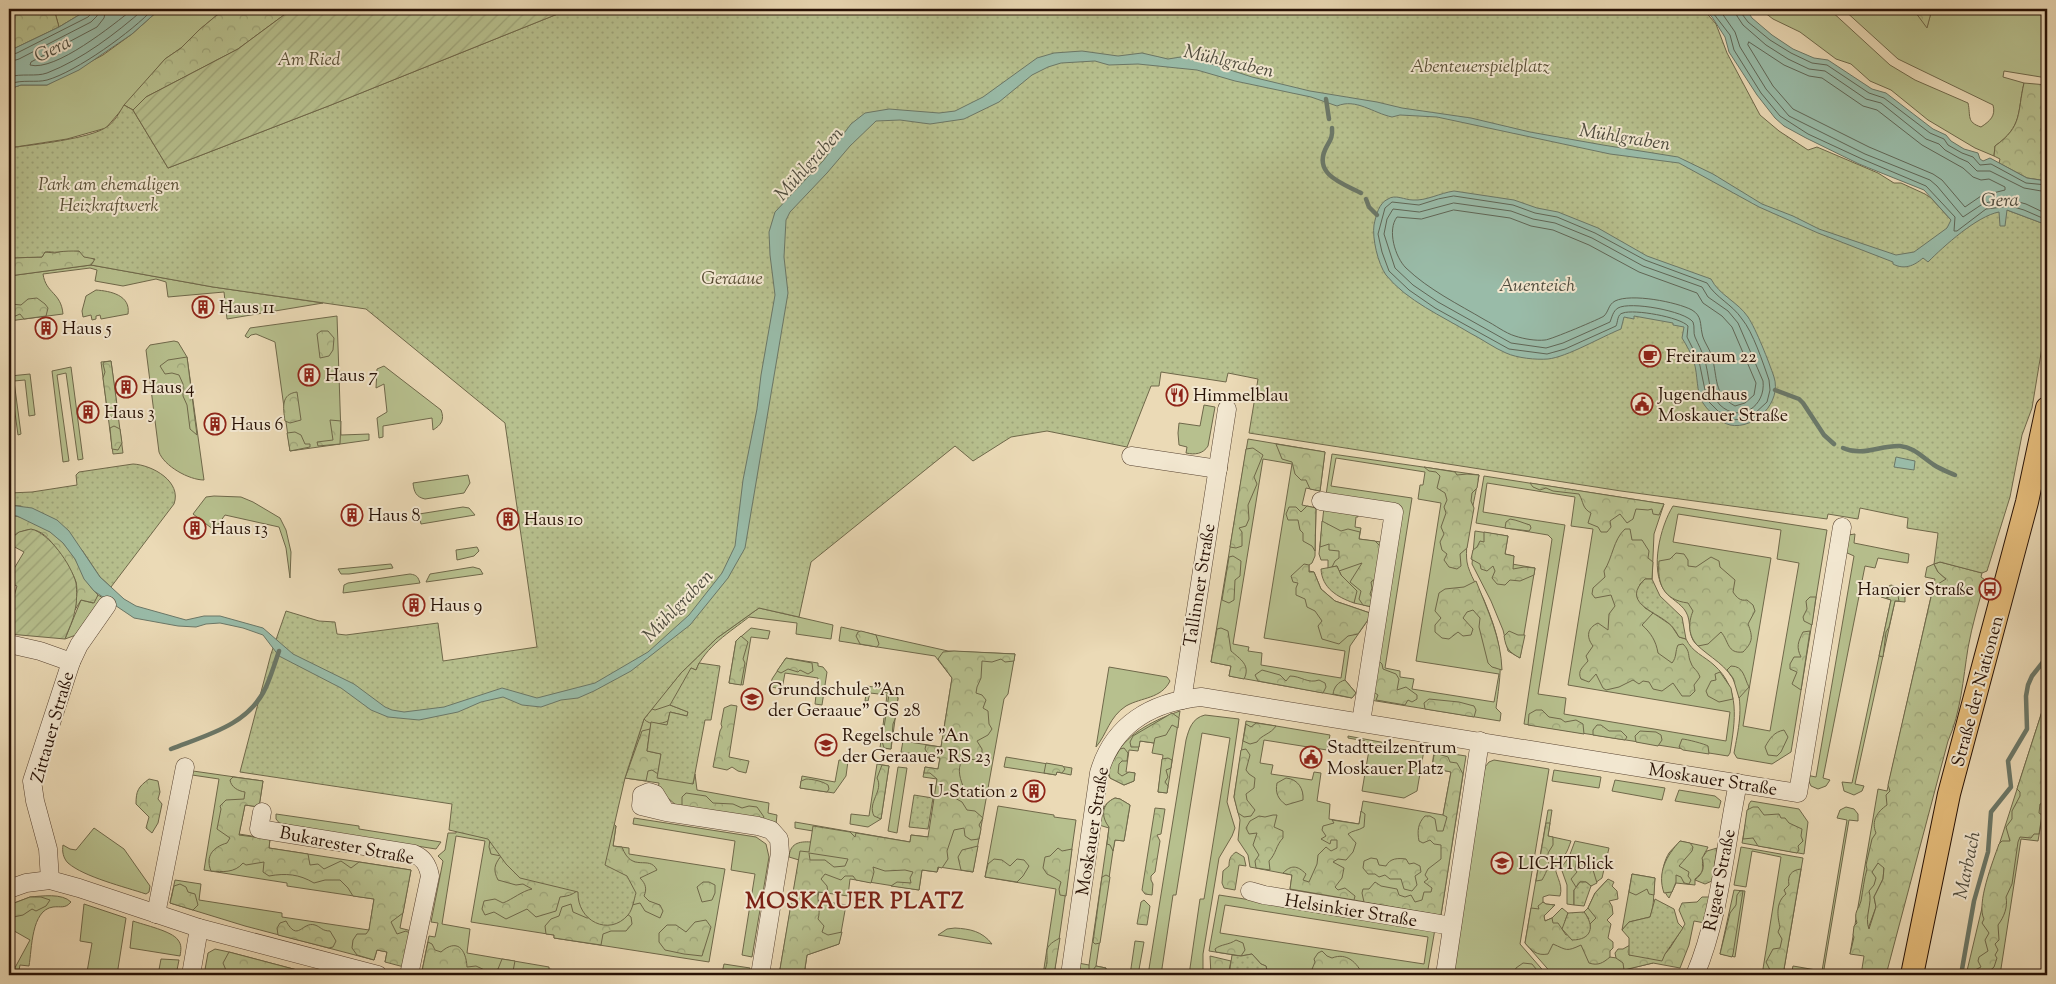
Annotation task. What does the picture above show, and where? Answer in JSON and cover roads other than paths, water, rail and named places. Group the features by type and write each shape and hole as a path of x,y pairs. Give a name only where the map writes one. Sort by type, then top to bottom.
{"main road":[{"name":"Straße der Nationen","path":"1912,975 1950,794 2027,502 2047,408"}],"street":[{"name":"Tallinner Straße","path":"1182,700 1227,409"},
{"path":"1131,456 1218,469"},
{"path":"1321,501 1394,512 1361,722"},
{"name":"Moskauer Straße","path":"1070,975 1099,773 1103,761 1113,741 1133,720 1158,708 1182,700 1201,697 1798,793 1842,527"},
{"name":"Zittauer Straße","path":"50,880 48,849 35,801 32,781 71,662 79,645 107,605"},
{"name":"Zittauer Straße","path":"9,644 40,651 71,662"},
{"path":"1444,975 1480,741"},
{"path":"156,914 185,767"},
{"name":"Rigaer Straße","path":"1696,975 1712,921 1738,783"},
{"name":"Bukarester Straße","path":"262,812 259,829 414,854 420,857 429,869 430,876 409,975"},
{"path":"666,812 764,827 779,838 780,853 760,975"},
{"path":"9,888 26,883 50,880 199,928 378,975"},
{"name":"Helsinkier Straße","path":"1250,891 1264,896 1452,926"},
{"path":"191,975 199,928"}],"water":[{"name":"Gera","path":"89,9 160,9 132,34 79,70 47,85 21,85 9,89 9,51 59,27"},
{"name":"Gera","path":"1703,9 1746,9 1752,18 1793,49 1814,58 1828,60 1872,89 1886,93 1933,129 1946,135 1951,141 1964,149 1978,153 1983,161 1990,158 2027,178 2047,181 2047,225 2007,210 2005,226 2000,226 1999,212 1971,225 1928,262 1923,258 1912,265 1901,267 1759,207 1679,163 1610,154 1437,117 1400,115 1392,117 1358,105 1344,104 1337,106 1311,97 1235,81 1197,70 1138,64 1109,65 1095,61 1061,63 1032,75 999,102 964,119 930,124 900,120 876,121 850,146 790,212 786,220 784,257 788,293 745,548 728,578 690,625 631,671 578,698 561,700 541,707 522,705 503,697 481,702 458,712 419,720 388,717 371,710 341,688 279,656 263,635 220,623 196,627 178,626 134,618 94,591 84,579 75,559 63,543 50,532 17,516 9,515 9,505 32,508 57,520 69,531 100,577 124,599 136,606 186,620 204,616 220,616 263,628 293,654 354,684 392,710 404,712 444,707 502,688 537,698 595,683 648,652 689,615 722,573 735,546 743,480 757,409 775,295 769,232 775,212 823,161 851,124 865,113 889,109 939,113 955,111 983,97 1037,58 1054,53 1082,51 1118,56 1142,53 1168,59 1187,56 1252,77 1310,91 1402,108 1471,118 1530,132 1678,157 1713,174 1762,204 1819,229 1896,255 1914,252 1947,228 1951,220 1924,190 1859,164 1784,126 1775,118 1757,95 1729,52 1725,37 1712,17"},
{"name":"Auenteich","path":"1454,191 1514,200 1537,208 1558,212 1598,228 1647,256 1711,279 1719,290 1744,312 1755,329 1774,377 1774,396 1770,404 1757,419 1749,423 1730,425 1715,416 1701,399 1694,362 1682,338 1684,327 1673,325 1673,323 1634,316 1634,319 1624,317 1621,329 1565,355 1548,359 1532,359 1510,355 1501,351 1414,300 1394,284 1380,264 1374,237 1377,213 1382,203 1391,198 1418,200"},
{"path":"1896,457 1915,461 1914,470 1894,467"}],"waterway":[{"path":"1326,99 1329,119"},
{"path":"1332,128 1331,137 1323,159 1324,166 1332,178 1361,193"},
{"path":"1366,199 1369,207 1377,215"},
{"path":"1775,390 1799,399 1824,435 1834,444"},
{"path":"1843,448 1865,451 1893,446 1905,447 1955,475"},
{"path":"171,749 226,727 249,711 259,700 266,687 279,651"},
{"name":"Marbach","path":"1961,975 1974,901 1988,852 1991,812 2011,787 2008,761 2027,729 2026,696 2028,685 2032,676 2047,657"}],"place":[{"name":"Haus 11","path":"203,307"},
{"name":"Haus 5","path":"46,328"},
{"name":"Freiraum 22","path":"1650,356"},
{"name":"Haus 7","path":"309,375"},
{"name":"Haus 4","path":"126,387"},
{"name":"Himmelblau","path":"1177,395"},
{"name":"Jugendhaus Moskauer Straße","path":"1642,404"},
{"name":"Haus 3","path":"88,412"},
{"name":"Haus 6","path":"215,424"},
{"name":"Haus 8","path":"352,515"},
{"name":"Haus 10","path":"508,519"},
{"name":"Haus 13","path":"195,528"},
{"name":"Hanoier Straße","path":"1990,589"},
{"name":"Haus 9","path":"414,605"},
{"name":"Grundschule \"An der Geraaue\" GS 28","path":"752,699"},
{"name":"Regelschule \"An der Geraaue\" RS 23","path":"826,745"},
{"name":"Stadtteilzentrum Moskauer Platz","path":"1311,757"},
{"name":"U-Station 2","path":"1034,791"},
{"name":"LICHTblick","path":"1502,863"}],"district":[{"name":"MOSKAUER PLATZ","path":"855,900"}],"park label":[{"name":"Am Ried","path":"309,59"},
{"name":"Abenteuerspielplatz","path":"1480,66"},
{"name":"Park am ehemaligen Heizkraftwerk","path":"109,194"},
{"name":"Geraaue","path":"732,278"}],"water label":[{"name":"Mühlgraben","path":"1229,60"},
{"name":"Mühlgraben","path":"1625,136"},
{"name":"Mühlgraben","path":"808,163"},
{"name":"Mühlgraben","path":"677,605"}]}
